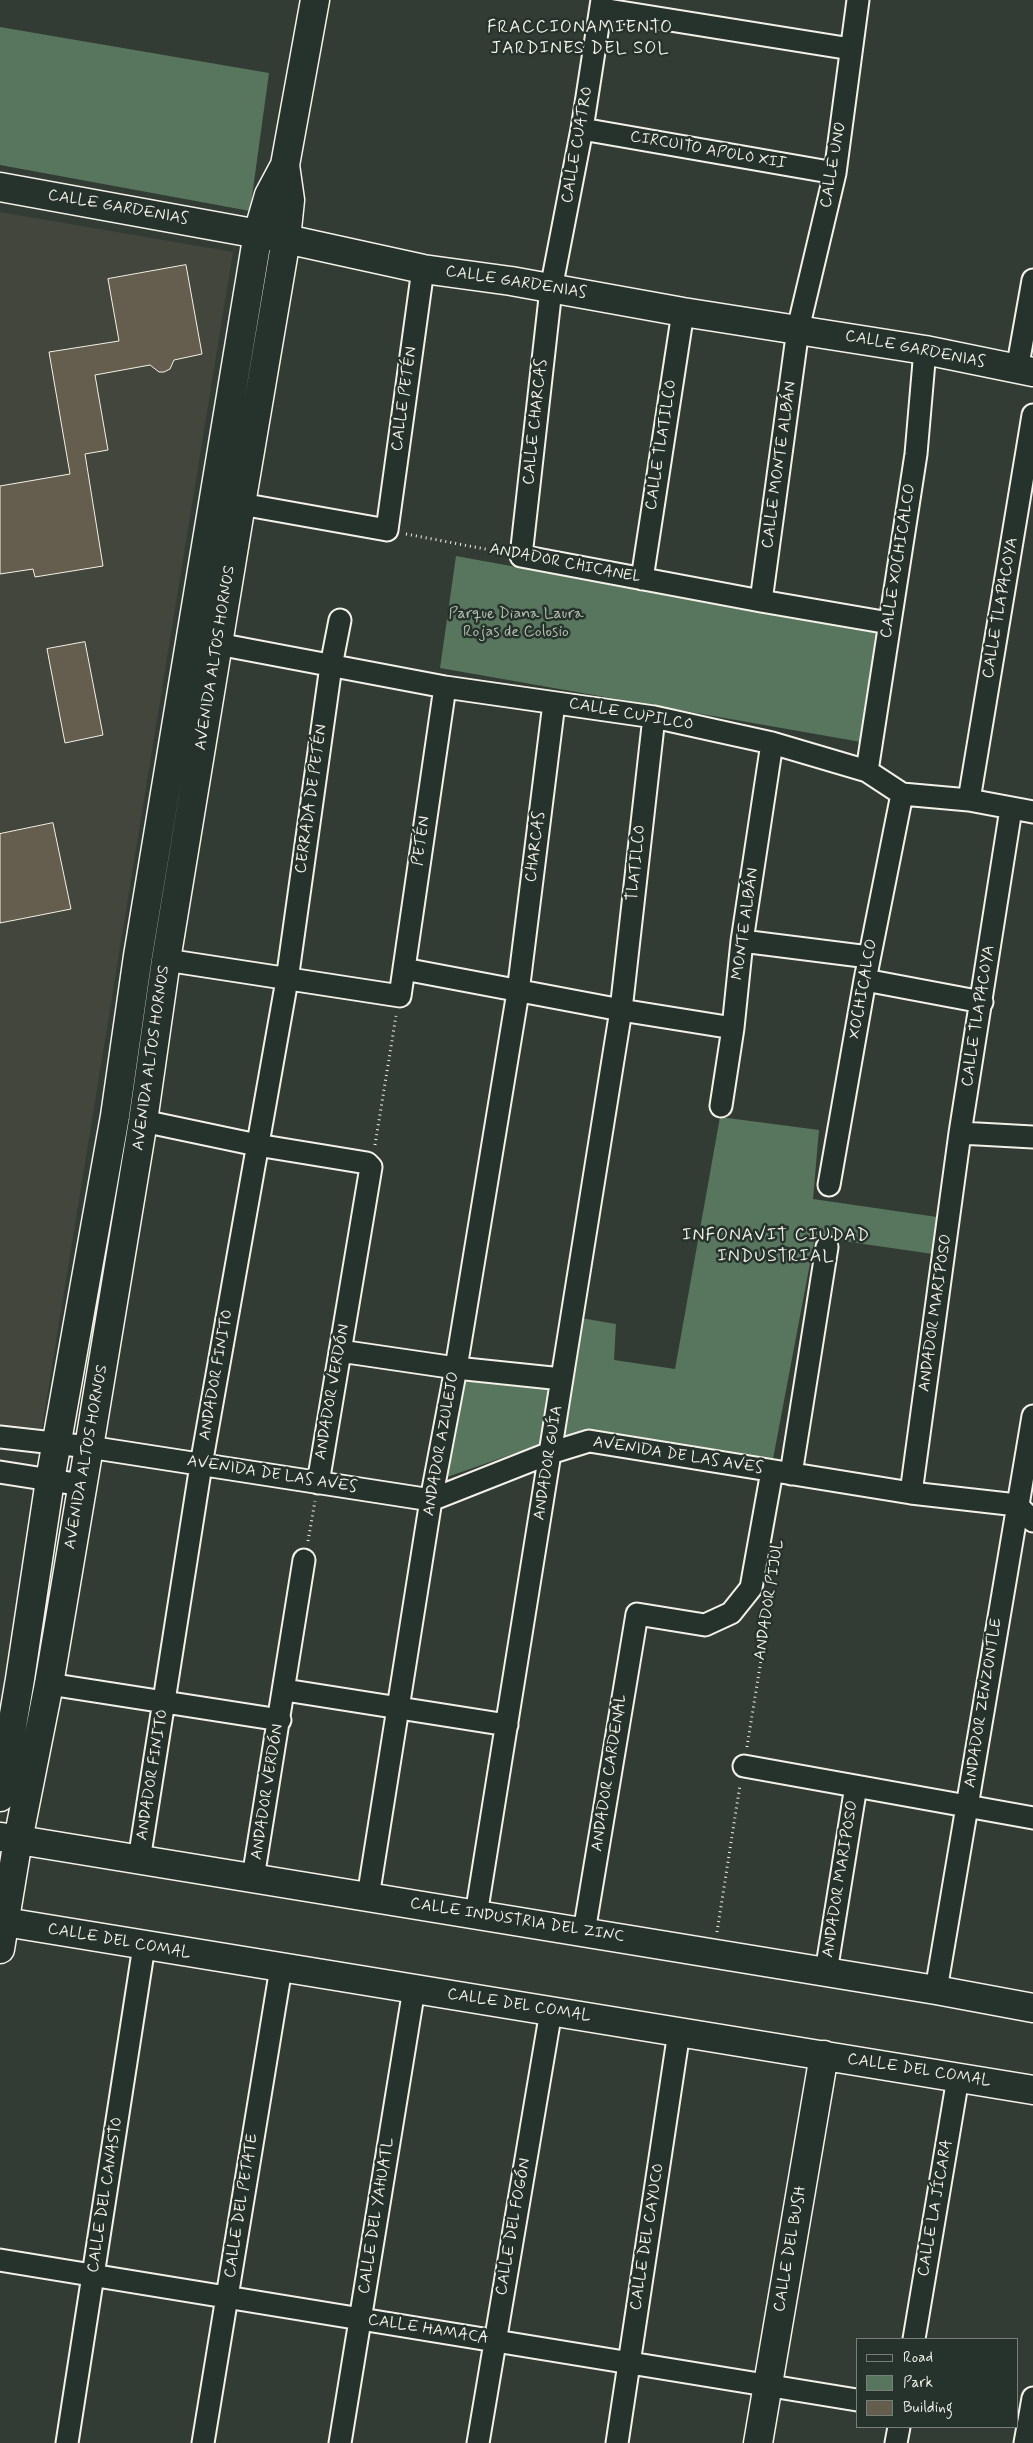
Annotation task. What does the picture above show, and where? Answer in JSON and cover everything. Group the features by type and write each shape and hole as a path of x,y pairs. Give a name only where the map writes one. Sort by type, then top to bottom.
{"street":[{"name":"AVENIDA ALTOS HORNOS","path":"0,1797 50,1480 115,1116 138,956 191,639 212,500 258,233 269,195 285,165 316,0"},
{"name":"CALLE UNO","path":"798,328 835,173 858,0"},
{"path":"602,5 851,49"},
{"name":"CALLE CUATRO","path":"551,289 582,129 602,5"},
{"name":"CIRCUITO APOLO XII","path":"582,129 835,173"},
{"name":"AVENIDA ALTOS HORNOS","path":"0,1949 9,1839 49,1684 143,1121 166,960 286,239 290,200 285,165"},
{"name":"CALLE GARDENIAS","path":"0,187 258,233 423,269 511,281 683,312 798,328 925,350 1025,371"},
{"name":"CALLE PETÉN","path":"387,530 423,269"},
{"path":"1025,371 1033,280"},
{"name":"CALLE CHARCAS","path":"521,556 551,289"},
{"name":"CALLE TLATILCO","path":"642,579 683,312"},
{"name":"CALLE MONTE ALBÁN","path":"761,601 798,328"},
{"name":"CALLE XOCHICALCO","path":"867,771 916,454 925,350"},
{"name":"CALLE TLAPACOYA","path":"969,800 1031,444 1033,415"},
{"path":"241,504 387,530"},
{"name":"ANDADOR CHICANEL","path":"521,556 889,623"},
{"name":"CERRADA DE PETÉN","path":"287,980 331,666 340,620"},
{"name":"CALLE CUPILCO","path":"191,639 445,687 654,717 772,744 867,771 902,794 969,800 1033,812"},
{"name":"PETÉN","path":"400,996 445,687"},
{"name":"CHARCAS","path":"518,992 554,703"},
{"name":"TLATILCO","path":"621,1010 654,717"},
{"name":"MONTE ALBÁN","path":"721,1106 733,1028 742,940 772,744"},
{"name":"XOCHICALCO","path":"829,1185 869,957 902,794"},
{"name":"CALLE TLAPACOYA","path":"960,1133 1011,809"},
{"path":"742,940 869,957"},
{"path":"166,960 400,996"},
{"path":"404,969 518,992 733,1028"},
{"name":"ANDADOR FINITO","path":"139,1860 166,1701 201,1464 287,980"},
{"path":"865,980 982,1002"},
{"name":"ANDADOR AZULEJO","path":"368,1897 431,1500 456,1368 518,992"},
{"name":"ANDADOR GUÍA","path":"476,1915 621,1010"},
{"path":"143,1121 257,1145 367,1163 371,1167"},
{"path":"960,1133 1033,1137"},
{"name":"ANDADOR MARIPOSO","path":"911,1493 960,1133"},
{"name":"ANDADOR VERDÓN","path":"318,1483 371,1167"},
{"path":"781,1472 827,1247"},
{"path":"340,1351 456,1368 562,1380"},
{"name":"ANDADOR ZENZONTLE","path":"936,1990 1033,1416"},
{"name":"AVENIDA DE LAS AVES","path":"0,1437 56,1445 89,1447 431,1500 550,1453 588,1441 911,1493 1017,1505"},
{"path":"0,1472 82,1485"},
{"name":"ANDADOR CARDENAL","path":"584,1932 637,1614 705,1625 731,1613 751,1588 781,1472"},
{"path":"1017,1505 1033,1521"},
{"name":"ANDADOR VERDÓN","path":"253,1878 285,1690 304,1560"},
{"path":"49,1684 280,1720"},
{"path":"285,1690 506,1725"},
{"path":"744,1766 1033,1818"},
{"name":"ANDADOR MARIPOSO","path":"826,1972 856,1786"},
{"name":"CALLE INDUSTRIA DEL ZINC","path":"9,1839 714,1953 1033,2008"},
{"name":"CALLE DEL COMAL","path":"2,1922 1033,2090"},
{"name":"CALLE DEL CANASTO","path":"67,2443 144,1946"},
{"name":"CALLE DEL PETATE","path":"203,2443 281,1968"},
{"name":"CALLE DEL YAHUATL","path":"340,2443 414,1989"},
{"name":"CALLE DEL FOGÓN","path":"478,2443 551,2011"},
{"name":"CALLE DEL CAYUCO","path":"617,2443 679,2032"},
{"name":"CALLE DEL BUSH","path":"758,2443 824,2055"},
{"name":"CALLE LA JÍCARA","path":"914,2338 958,2078"},
{"name":"CALLE HAMACA","path":"0,2260 856,2400"},
{"path":"1026,2432 1033,2398"},
{"path":"896,2443 899,2428"}],"path":[{"name":"ANDADOR CHICANEL","path":"387,530 521,556"},
{"path":"371,1167 400,996"},
{"name":"ANDADOR VERDÓN","path":"304,1560 318,1483"},
{"name":"ANDADOR PIJUL","path":"714,1953 771,1595"}],"shaded area":[{"path":"0,212 233,252 41,1434 0,1427"}],"green space":[{"path":"0,27 269,73 250,211 0,165"},
{"name":"Parque Diana Laura Rojas de Colosio","path":"456,556 878,633 861,742 440,668"},
{"path":"720,1117 819,1130 813,1199 937,1217 933,1254 815,1237 773,1459 591,1430 562,1437 447,1477 468,1359 573,1371 581,1318 616,1324 614,1360 675,1369"}],"building":[{"path":"186,265 202,354 174,360 170,369 164,372 159,372 150,365 95,375 108,450 85,454 103,566 35,577 33,569 0,574 0,486 70,474 49,352 119,341 108,279"},
{"path":"85,642 103,735 65,743 47,649"},
{"path":"53,823 71,909 0,923 0,834"}],"district":[{"name":"FRACCIONAMIENTO JARDINES DEL SOL","path":"580,38"},
{"name":"INFONAVIT CIUDAD INDUSTRIAL","path":"776,1246"}]}
